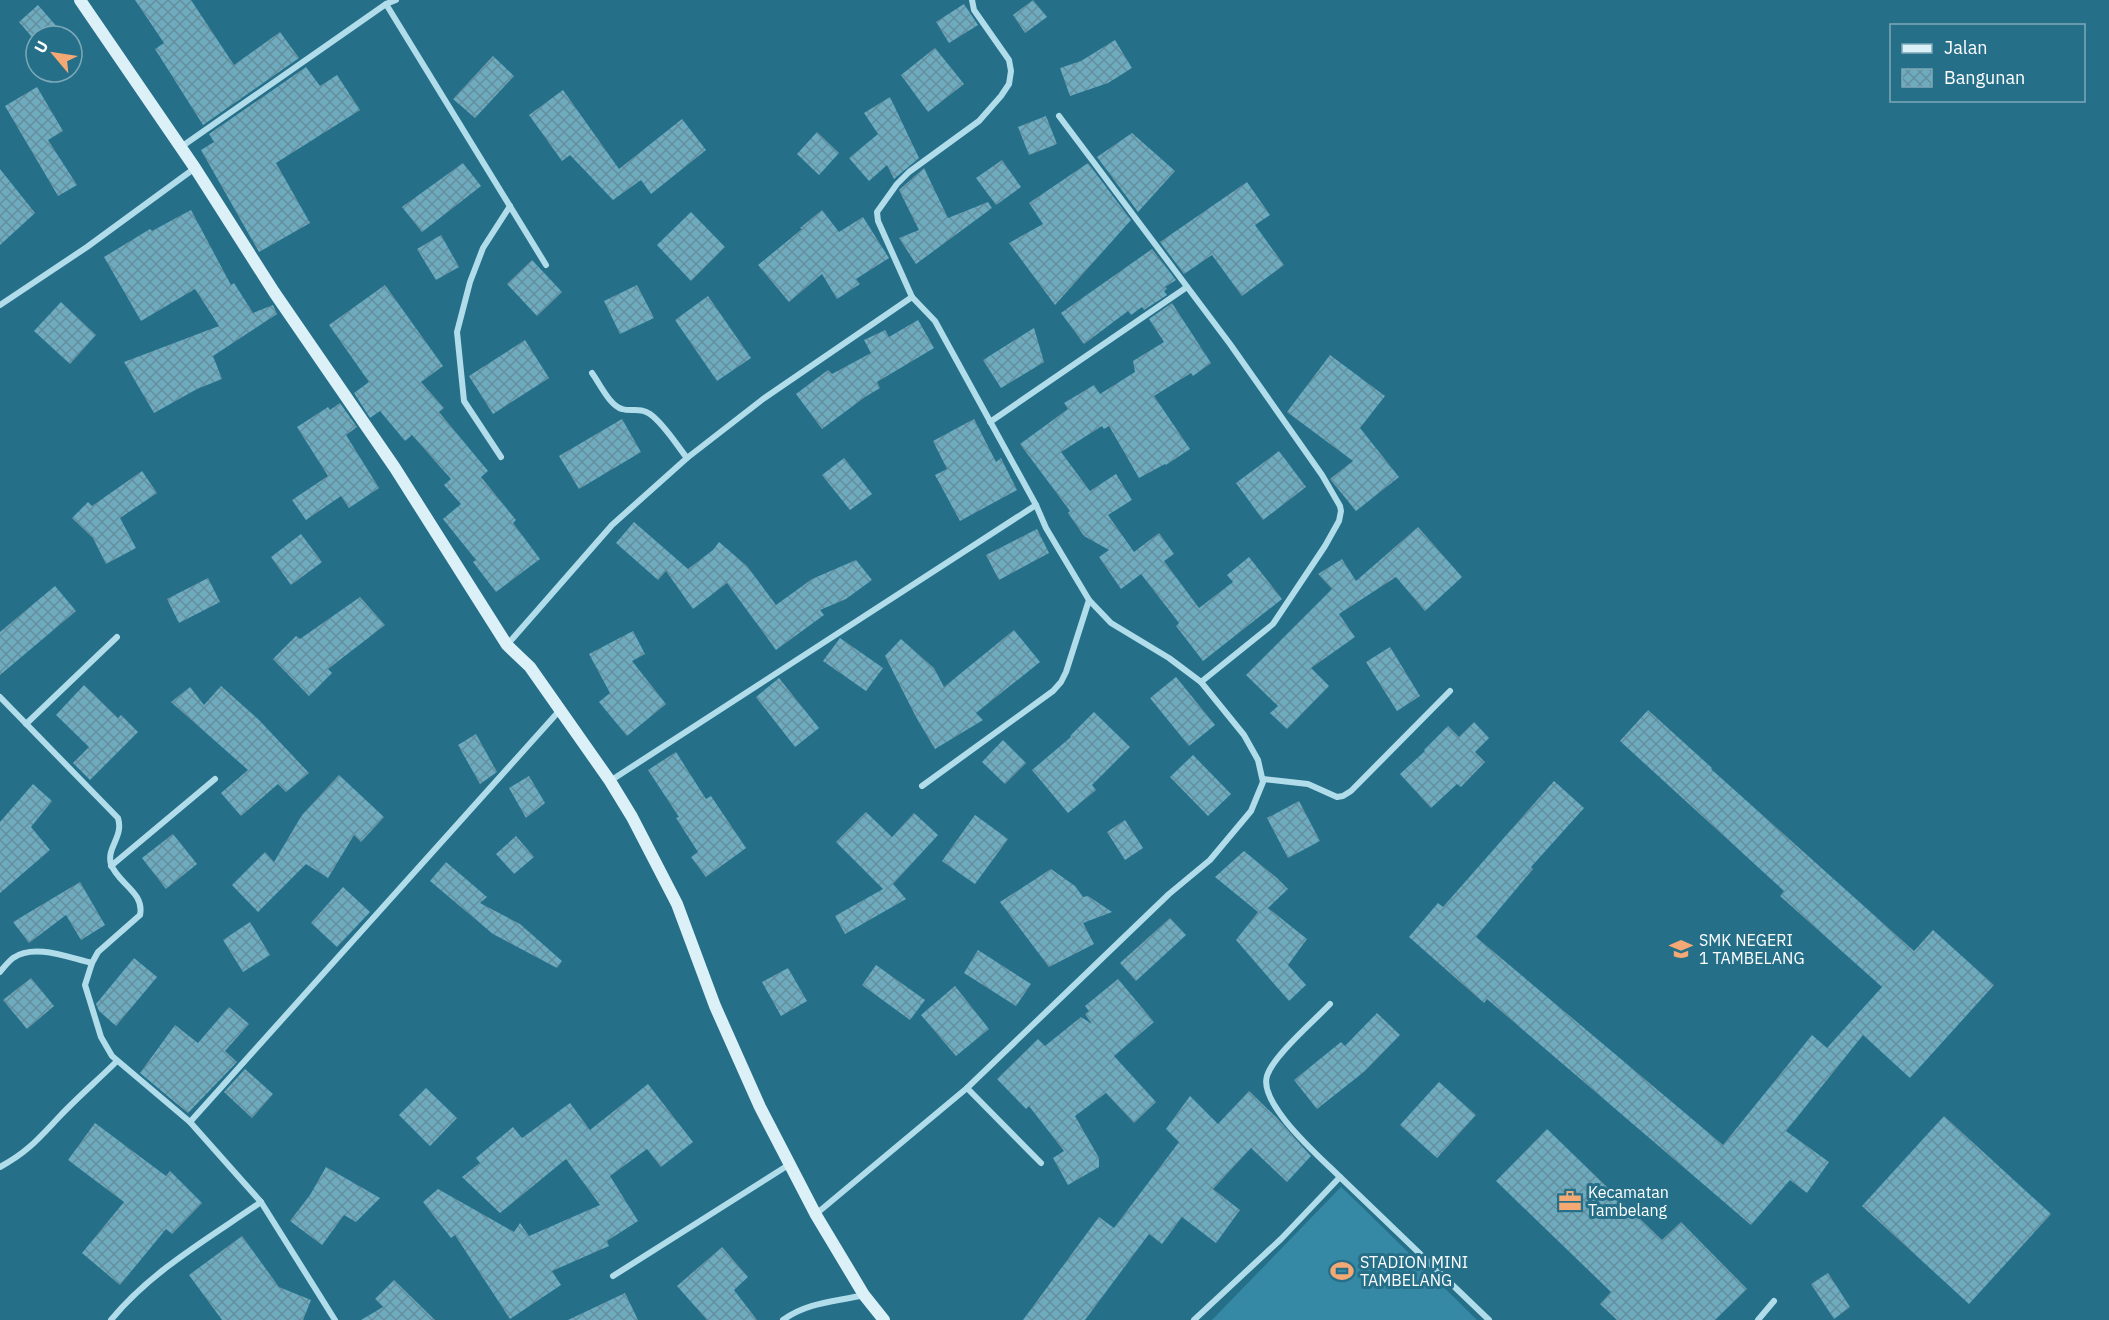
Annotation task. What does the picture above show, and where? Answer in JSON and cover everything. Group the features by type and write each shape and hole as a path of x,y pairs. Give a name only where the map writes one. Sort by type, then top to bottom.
{"street":[{"path":"80,0 195,168 274,292 395,468 507,645 530,668 610,781 632,817 677,904 715,1006 760,1107 816,1215 864,1295 884,1320"},
{"path":"181,147 386,4 396,0"},
{"path":"816,1215 967,1088 1169,894 1210,860 1251,811 1263,778 1258,760 1244,735 1202,682 1169,658 1111,623 1089,600 1046,528 1036,505 935,321 912,297 878,221 879,207 897,184 909,172 979,121 1009,84 1011,71 1009,60 974,10 972,0"},
{"path":"386,4 546,265"},
{"path":"1059,116 1230,344 1339,500 1341,511 1339,521 1273,624 1202,682"},
{"path":"0,305 87,247 195,168"},
{"path":"501,457 464,401 457,332 470,282 483,248 510,206"},
{"path":"990,422 1187,287"},
{"path":"507,645 612,525 687,458 763,399 912,297"},
{"path":"592,373 617,407 624,410 640,409 654,417 687,458"},
{"path":"610,781 1036,505"},
{"path":"922,786 1057,686 1066,672 1089,600"},
{"path":"26,724 117,637"},
{"path":"1263,778 1308,784 1337,797 1343,796 1351,791 1450,691"},
{"path":"0,697 118,818 120,826 111,851 111,866 140,900 142,908 140,915 98,952 85,985 101,1037 112,1056 189,1122 261,1202 335,1320"},
{"path":"189,1122 560,710"},
{"path":"111,866 215,779"},
{"path":"0,972 12,959 31,952 92,963"},
{"path":"1330,1004 1271,1066 1264,1085 1268,1097 1284,1119 1340,1177 1489,1320"},
{"path":"0,1167 37,1142 59,1117 117,1061"},
{"path":"967,1088 1041,1163"},
{"path":"613,1276 790,1164"},
{"path":"1194,1320 1281,1239 1340,1177"},
{"path":"111,1320 133,1296 161,1272 261,1202"},
{"path":"783,1320 806,1306 864,1295"},
{"path":"1758,1320 1774,1301"}],"shaded area":[{"path":"1341,1187 1360,1205 1477,1320 1212,1320"}],"building":[{"path":"135,0 191,0 234,65 280,32 299,58 203,125 155,49 164,43"},
{"path":"1033,0 1047,17 1025,33 1013,15"},
{"path":"964,4 978,25 949,43 936,22"},
{"path":"38,5 55,24 24,24 24,28 19,22"},
{"path":"1115,40 1132,68 1108,83 1070,96 1060,68 1081,61"},
{"path":"935,48 964,84 928,112 901,75"},
{"path":"493,56 514,76 475,118 453,99"},
{"path":"306,67 320,86 337,75 360,110 276,163 310,223 259,252 201,150 214,142 209,134"},
{"path":"37,87 63,131 48,140 77,185 58,196 5,106"},
{"path":"563,90 619,169 682,119 706,150 651,194 641,180 613,200 570,155 562,161 529,115"},
{"path":"890,97 919,158 894,179 887,165 869,181 849,158 878,134 864,113"},
{"path":"1046,116 1057,144 1029,155 1018,127"},
{"path":"817,132 839,153 819,175 797,154"},
{"path":"1132,133 1175,171 1138,212 1097,157"},
{"path":"1002,160 1021,187 996,205 976,178"},
{"path":"463,163 481,186 422,232 402,207"},
{"path":"1088,163 1131,220 1055,305 1009,243 1043,224 1029,203"},
{"path":"924,168 948,218 988,202 992,208 916,264 899,238 919,230 899,190"},
{"path":"0,169 35,213 0,245"},
{"path":"1247,182 1270,215 1255,225 1284,265 1242,296 1212,255 1184,274 1160,242"},
{"path":"191,210 231,285 234,283 253,313 273,305 277,314 213,356 222,379 197,389 154,413 124,362 219,326 195,289 141,321 104,257 150,229 152,231"},
{"path":"822,210 839,232 863,217 889,258 856,279 860,284 837,299 822,274 789,302 758,265"},
{"path":"691,212 725,247 691,281 657,245"},
{"path":"441,235 459,267 436,280 417,249"},
{"path":"1152,249 1176,280 1165,287 1167,289 1164,291 1167,295 1144,310 1142,307 1131,315 1128,311 1084,344 1061,313"},
{"path":"532,260 562,292 537,316 507,284"},
{"path":"385,285 443,366 421,382 444,408 439,412 488,471 481,477 516,520 513,523 540,559 496,592 473,562 476,560 443,519 461,504 444,485 451,479 412,435 405,441 380,411 370,418 354,393 369,382 329,325"},
{"path":"637,285 654,318 620,334 604,301"},
{"path":"708,296 751,358 717,381 675,320"},
{"path":"61,302 96,335 70,364 34,331"},
{"path":"1172,303 1211,363 1193,376 1191,373 1154,396 1190,449 1166,465 1139,478 1109,426 1104,429 1102,426 1061,452 1090,491 1116,474 1132,500 1108,515 1134,552 1159,533 1174,554 1164,561 1199,608 1233,582 1227,575 1249,557 1282,599 1203,661 1176,626 1179,623 1141,574 1121,589 1099,557 1109,550 1084,536 1068,513 1070,511 1020,444 1068,409 1064,403 1094,385 1100,394 1135,372 1133,361 1164,342 1149,319"},
{"path":"918,320 934,348 877,382 880,388 822,429 796,394 828,370 832,374 871,353 864,340 885,330 889,337"},
{"path":"1034,328 1044,362 1001,388 983,360"},
{"path":"525,340 549,378 493,414 469,376"},
{"path":"1330,355 1385,396 1360,428 1399,477 1356,511 1330,479 1353,461 1287,412"},
{"path":"340,403 357,427 346,435 379,488 349,508 341,496 306,520 292,500 328,476 297,427 328,407 330,410"},
{"path":"622,419 641,452 579,489 559,456"},
{"path":"974,419 996,462 1001,458 1017,490 960,521 935,475 947,469 933,441"},
{"path":"1279,451 1306,487 1263,520 1236,483"},
{"path":"844,458 872,494 850,510 822,475"},
{"path":"142,471 157,493 120,518 136,548 106,564 93,538 72,518 88,502 92,506"},
{"path":"634,522 688,569 713,550 719,542 747,566 776,605 812,579 856,560 872,580 846,599 820,610 824,615 776,650 727,583 693,609 666,571 658,580 616,543"},
{"path":"1418,527 1462,577 1425,611 1396,577 1339,614 1355,637 1311,668 1329,686 1287,729 1270,713 1278,706 1246,675 1332,589 1318,574 1342,559 1356,581"},
{"path":"1037,529 1049,553 999,580 986,555"},
{"path":"301,534 322,562 291,585 271,557"},
{"path":"208,578 220,602 179,623 167,599"},
{"path":"55,586 76,611 0,675 0,632"},
{"path":"360,597 385,625 328,669 332,673 309,696 273,659 296,636 300,639"},
{"path":"1014,630 1040,662 976,713 983,720 935,749 885,656 901,639 934,668 944,687"},
{"path":"633,631 645,654 632,661 666,704 627,736 599,702 610,693 589,654"},
{"path":"840,638 883,668 866,691 823,661"},
{"path":"1390,647 1420,696 1397,711 1366,662"},
{"path":"1176,677 1215,725 1189,746 1150,698"},
{"path":"779,678 819,728 795,747 756,697"},
{"path":"84,685 118,718 121,715 138,732 90,780 73,763 89,747 56,715"},
{"path":"221,686 259,720 309,773 286,792 278,784 241,816 221,793 248,770 171,702 190,687 204,705"},
{"path":"1648,710 1914,951 1933,930 1994,985 1910,1078 1863,1035 1786,1131 1829,1162 1807,1193 1790,1180 1751,1225 1487,999 1484,1003 1409,937 1438,903 1443,907 1554,781 1584,808 1531,867 1533,869 1476,937 1723,1145 1812,1035 1827,1048 1882,987 1780,896 1784,891 1620,741"},
{"path":"1094,712 1130,747 1092,785 1096,790 1068,813 1032,770 1071,737"},
{"path":"1474,722 1489,738 1475,752 1485,762 1461,787 1457,784 1431,808 1400,774 1448,726 1459,737"},
{"path":"476,734 497,772 480,784 458,745"},
{"path":"1003,740 1026,763 1005,784 982,762"},
{"path":"676,752 706,799 711,796 746,848 706,877 691,857 698,852 676,818 679,817 648,770"},
{"path":"1193,755 1231,794 1208,816 1170,777"},
{"path":"339,775 384,817 361,842 354,835 328,878 306,864 258,912 232,885 265,852 274,862 302,815"},
{"path":"529,776 545,803 526,818 509,788"},
{"path":"33,784 52,801 31,827 50,850 0,893 0,822"},
{"path":"1299,801 1320,841 1288,858 1267,818"},
{"path":"866,812 892,837 914,813 938,835 893,884 906,899 845,934 835,916 883,889 836,842"},
{"path":"975,815 1008,839 975,884 942,861"},
{"path":"1125,820 1143,848 1125,860 1107,832"},
{"path":"173,834 197,864 166,889 142,858"},
{"path":"516,836 534,857 514,874 496,854"},
{"path":"1244,851 1288,889 1268,908 1307,939 1288,965 1306,985 1289,1001 1236,940 1258,912 1215,877"},
{"path":"446,862 487,897 480,903 520,924 562,961 557,968 493,934 430,881"},
{"path":"1051,869 1075,886 1083,897 1088,896 1112,912 1083,923 1094,944 1049,967 1000,902"},
{"path":"80,882 105,925 81,940 66,915 29,943 13,922"},
{"path":"343,887 370,912 337,947 311,923"},
{"path":"1170,918 1186,935 1136,981 1120,963"},
{"path":"250,922 270,955 243,972 223,940"},
{"path":"978,950 1031,984 1016,1006 964,973"},
{"path":"134,958 157,977 116,1026 99,1011 96,1004"},
{"path":"876,965 925,1000 910,1020 862,985"},
{"path":"788,968 807,1001 781,1016 762,982"},
{"path":"31,978 54,1006 27,1029 3,1000"},
{"path":"1118,979 1154,1022 1114,1056 1156,1102 1134,1123 1106,1093 1075,1116 1099,1158 1099,1167 1068,1185 1053,1158 1064,1151 1029,1106 1026,1109 997,1079 1038,1039 1045,1046 1081,1017 1092,1024 1085,1014 1089,1011 1085,1006"},
{"path":"955,986 989,1029 956,1056 921,1015"},
{"path":"229,1007 249,1024 225,1051 237,1062 188,1113 140,1073 175,1025 198,1043"},
{"path":"1377,1013 1400,1035 1365,1071 1317,1109 1294,1080 1341,1042 1345,1046"},
{"path":"245,1069 273,1094 252,1118 224,1092"},
{"path":"1439,1082 1476,1115 1437,1158 1400,1125"},
{"path":"648,1084 693,1142 661,1167 647,1149 610,1176 638,1221 607,1241 609,1246 552,1271 561,1285 510,1319 455,1235 451,1238 423,1202 438,1189 514,1232 520,1223 529,1236 600,1205 566,1159 500,1213 462,1177 480,1163 476,1158 513,1127 522,1138 570,1103 590,1130"},
{"path":"426,1088 457,1118 430,1146 399,1115"},
{"path":"1249,1091 1311,1156 1287,1182 1251,1148 1213,1189 1240,1210 1216,1243 1182,1217 1162,1244 1149,1234 1085,1320 1023,1320 1099,1217 1114,1228 1179,1142 1166,1129 1190,1096 1218,1124"},
{"path":"1944,1116 2051,1214 1969,1304 1862,1206"},
{"path":"95,1123 166,1176 170,1171 202,1203 172,1234 166,1229 120,1285 82,1253 124,1202 68,1160"},
{"path":"1547,1129 1662,1240 1681,1222 1747,1289 1715,1320 1617,1320 1600,1304 1611,1292 1496,1181"},
{"path":"326,1167 380,1198 356,1222 344,1215 322,1245 290,1221 310,1195"},
{"path":"242,1236 279,1287 311,1300 303,1320 222,1320 189,1275"},
{"path":"722,1247 748,1277 734,1290 757,1320 707,1320 677,1286"},
{"path":"1828,1273 1850,1307 1834,1319 1811,1284"},
{"path":"394,1280 435,1320 361,1320 383,1307 375,1299"},
{"path":"625,1293 638,1320 568,1320"}],"place":[{"name":"SMK NEGERI 1 TAMBELANG","path":"1681,949"},
{"name":"Kecamatan Tambelang","path":"1570,1201"},
{"name":"STADION MINI TAMBELANG","path":"1342,1271"}]}
